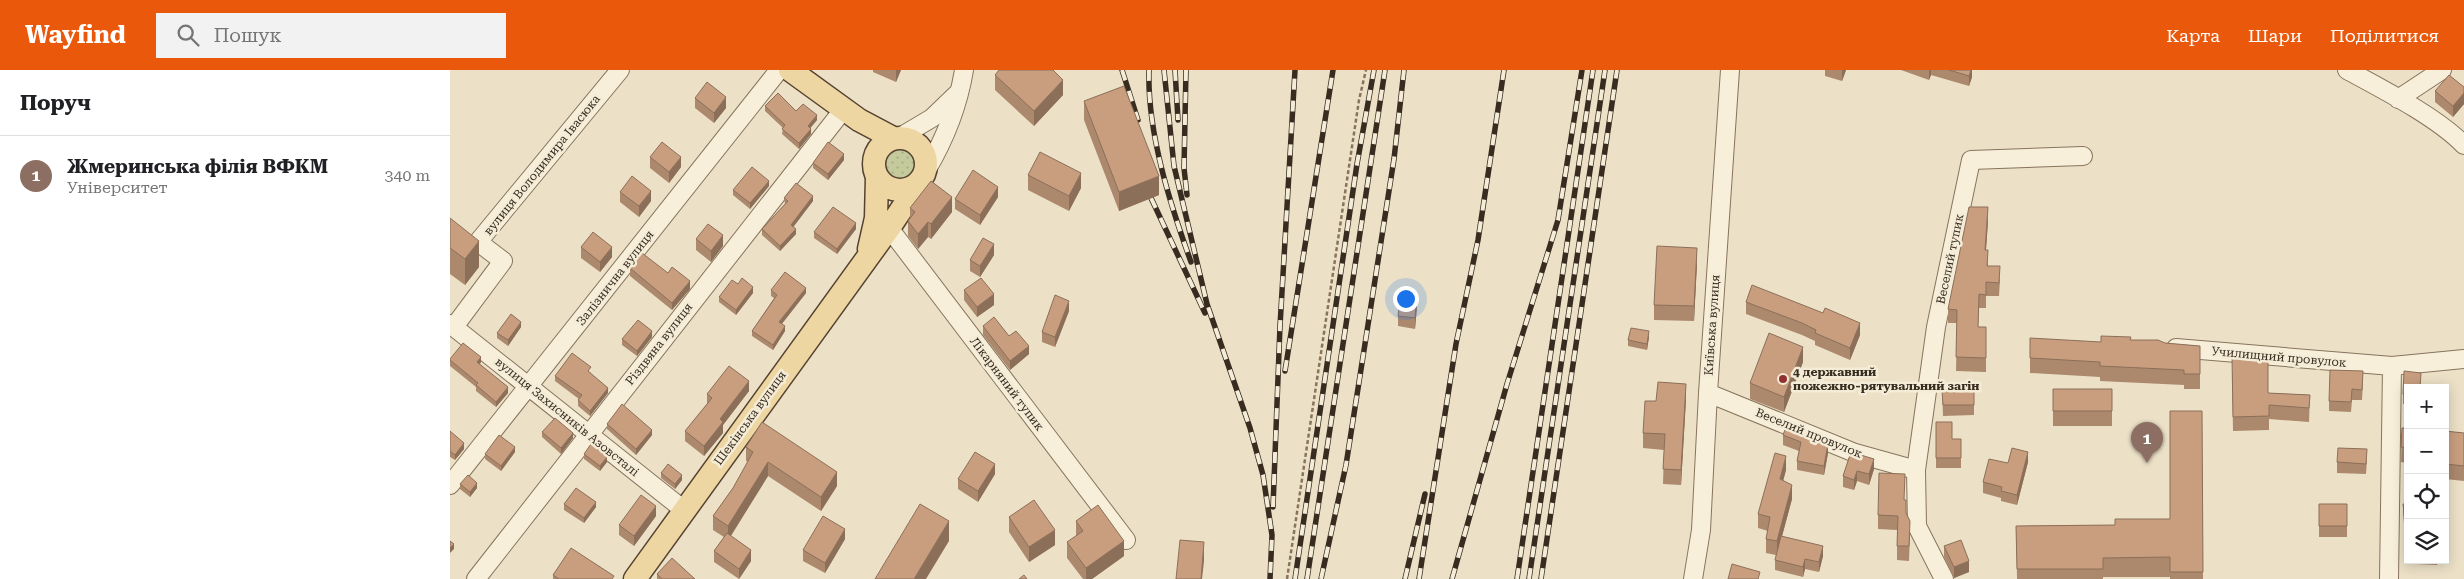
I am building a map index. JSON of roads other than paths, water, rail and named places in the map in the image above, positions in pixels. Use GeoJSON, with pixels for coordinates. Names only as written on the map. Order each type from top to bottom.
{"type":"FeatureCollection","features":[{"type":"Feature","properties":{"kind":"main road"},"geometry":{"type":"LineString","coordinates":[[790,70],[843,110],[896,138],[913,141],[919,145],[926,157],[922,177],[907,190],[900,191],[887,187],[875,171],[865,145],[843,110]]}},
{"type":"Feature","properties":{"kind":"main road"},"geometry":{"type":"LineString","coordinates":[[875,171],[877,151],[881,145],[896,138]]}},
{"type":"Feature","properties":{"kind":"main road","name":"Шекінська вулиця"},"geometry":{"type":"LineString","coordinates":[[866,257],[876,218],[875,171]]}},
{"type":"Feature","properties":{"kind":"main road","name":"Шекінська вулиця"},"geometry":{"type":"LineString","coordinates":[[634,579],[866,257],[889,228],[922,177]]}},
{"type":"Feature","properties":{"kind":"street","name":"вулиця Володимира Івасюка"},"geometry":{"type":"LineString","coordinates":[[452,326],[503,261],[478,242],[620,70]]}},
{"type":"Feature","properties":{"kind":"street","name":"Залізнична вулиця"},"geometry":{"type":"LineString","coordinates":[[450,485],[779,70]]}},
{"type":"Feature","properties":{"kind":"street","name":"Шекінська вулиця"},"geometry":{"type":"LineString","coordinates":[[922,177],[946,132],[960,90],[964,70]]}},
{"type":"Feature","properties":{"kind":"street","name":"Київська вулиця"},"geometry":{"type":"LineString","coordinates":[[1693,579],[1701,530],[1708,392],[1730,70]]}},
{"type":"Feature","properties":{"kind":"street"},"geometry":{"type":"LineString","coordinates":[[2347,70],[2398,99],[2455,136],[2464,145]]}},
{"type":"Feature","properties":{"kind":"street"},"geometry":{"type":"LineString","coordinates":[[2398,99],[2442,70]]}},
{"type":"Feature","properties":{"kind":"street"},"geometry":{"type":"LineString","coordinates":[[896,138],[932,118],[960,90]]}},
{"type":"Feature","properties":{"kind":"street","name":"Різдвяна вулиця"},"geometry":{"type":"LineString","coordinates":[[476,579],[843,110]]}},
{"type":"Feature","properties":{"kind":"street","name":"Веселий тупик"},"geometry":{"type":"LineString","coordinates":[[1916,470],[1936,327],[1971,160],[2084,156]]}},
{"type":"Feature","properties":{"kind":"street","name":"Лікарняний тупик"},"geometry":{"type":"LineString","coordinates":[[889,228],[1126,540]]}},
{"type":"Feature","properties":{"kind":"street","name":"вулиця Захисників Азовсталі"},"geometry":{"type":"LineString","coordinates":[[452,326],[684,510]]}},
{"type":"Feature","properties":{"kind":"street","name":"Училищний провулок"},"geometry":{"type":"LineString","coordinates":[[2166,348],[2392,366],[2464,359]]}},
{"type":"Feature","properties":{"kind":"street"},"geometry":{"type":"LineString","coordinates":[[2389,579],[2392,366]]}},
{"type":"Feature","properties":{"kind":"street","name":"Веселий провулок"},"geometry":{"type":"LineString","coordinates":[[1708,392],[1855,453],[1916,470]]}},
{"type":"Feature","properties":{"kind":"street"},"geometry":{"type":"LineString","coordinates":[[1916,470],[1917,526],[1944,579]]}},
{"type":"Feature","properties":{"kind":"railway"},"geometry":{"type":"LineString","coordinates":[[1122,70],[1138,120]]}},
{"type":"Feature","properties":{"kind":"railway"},"geometry":{"type":"LineString","coordinates":[[1149,70],[1149,94],[1161,168],[1191,262]]}},
{"type":"Feature","properties":{"kind":"railway"},"geometry":{"type":"LineString","coordinates":[[1164,70],[1174,166],[1207,304],[1250,428],[1263,475],[1272,535],[1270,579]]}},
{"type":"Feature","properties":{"kind":"railway"},"geometry":{"type":"LineString","coordinates":[[1175,70],[1178,120]]}},
{"type":"Feature","properties":{"kind":"railway"},"geometry":{"type":"LineString","coordinates":[[1186,70],[1184,168],[1187,195]]}},
{"type":"Feature","properties":{"kind":"railway"},"geometry":{"type":"LineString","coordinates":[[1273,507],[1280,326],[1295,70]]}},
{"type":"Feature","properties":{"kind":"railway"},"geometry":{"type":"LineString","coordinates":[[1285,371],[1333,70]]}},
{"type":"Feature","properties":{"kind":"railway"},"geometry":{"type":"LineString","coordinates":[[1295,579],[1357,164],[1374,70]]}},
{"type":"Feature","properties":{"kind":"railway"},"geometry":{"type":"LineString","coordinates":[[1307,579],[1385,70]]}},
{"type":"Feature","properties":{"kind":"railway"},"geometry":{"type":"LineString","coordinates":[[1321,579],[1346,465],[1394,159],[1404,70]]}},
{"type":"Feature","properties":{"kind":"railway"},"geometry":{"type":"LineString","coordinates":[[1419,579],[1456,344],[1478,240],[1504,70]]}},
{"type":"Feature","properties":{"kind":"railway"},"geometry":{"type":"LineString","coordinates":[[1452,579],[1507,384],[1558,220],[1582,70]]}},
{"type":"Feature","properties":{"kind":"railway"},"geometry":{"type":"LineString","coordinates":[[1517,579],[1593,70]]}},
{"type":"Feature","properties":{"kind":"railway"},"geometry":{"type":"LineString","coordinates":[[1529,579],[1605,70]]}},
{"type":"Feature","properties":{"kind":"railway"},"geometry":{"type":"LineString","coordinates":[[1541,579],[1617,70]]}},
{"type":"Feature","properties":{"kind":"railway"},"geometry":{"type":"LineString","coordinates":[[1151,198],[1205,313]]}},
{"type":"Feature","properties":{"kind":"railway"},"geometry":{"type":"LineString","coordinates":[[1405,579],[1425,494]]}},
{"type":"Feature","properties":{"kind":"place","name":"4 державний пожежно-рятувальний загін"},"geometry":{"type":"Point","coordinates":[1783,379]}},
{"type":"Feature","properties":{"kind":"place","name":"Жмеринська філія ВФКМ"},"geometry":{"type":"Point","coordinates":[2147,463]}}]}
